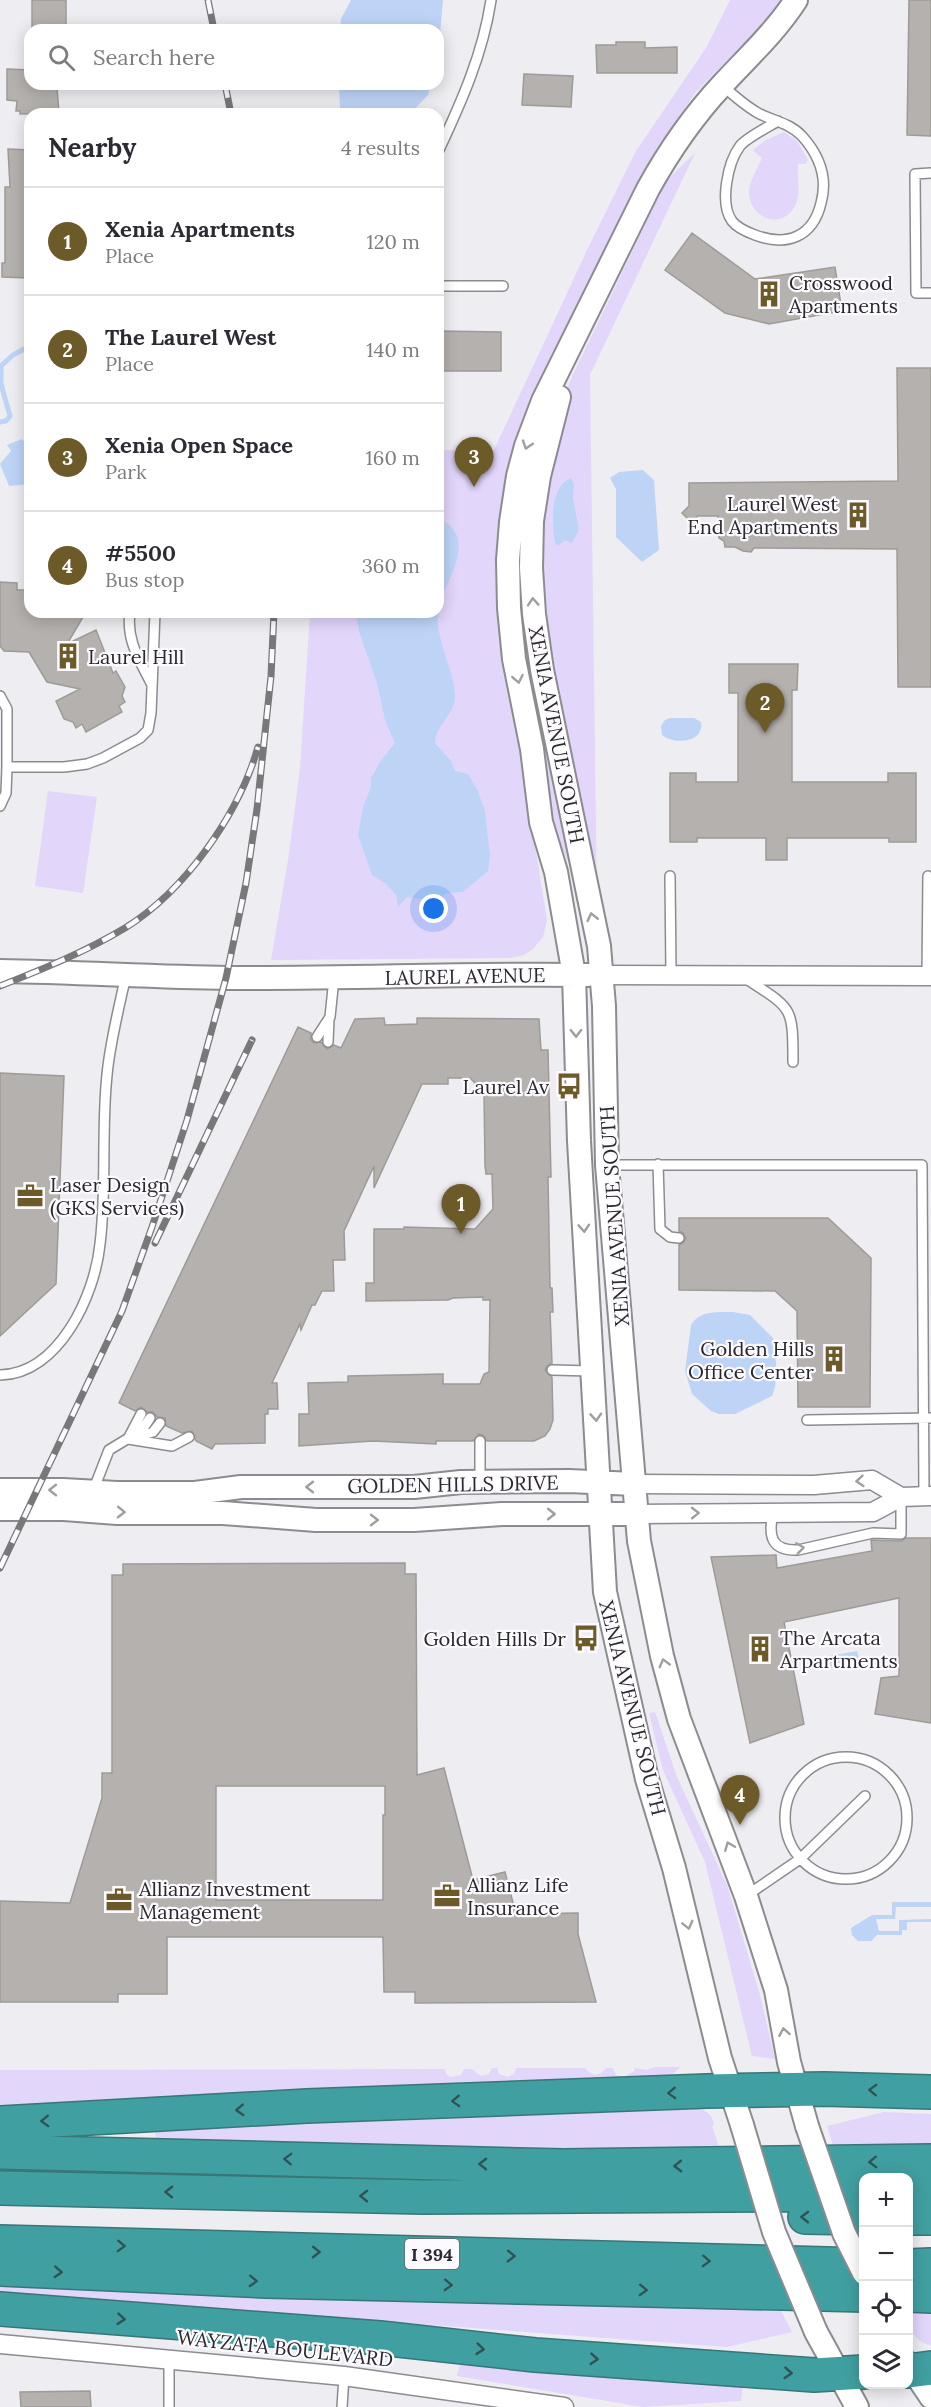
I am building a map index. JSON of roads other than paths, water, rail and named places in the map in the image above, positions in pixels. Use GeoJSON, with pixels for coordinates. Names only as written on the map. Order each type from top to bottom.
{"type":"FeatureCollection","features":[{"type":"Feature","properties":{"kind":"highway"},"geometry":{"type":"LineString","coordinates":[[0,2122],[307,2106],[730,2091],[796,2089],[931,2092]]}},
{"type":"Feature","properties":{"kind":"highway"},"geometry":{"type":"LineString","coordinates":[[0,2152],[562,2166],[931,2161]]}},
{"type":"Feature","properties":{"kind":"highway"},"geometry":{"type":"LineString","coordinates":[[0,2188],[423,2198],[859,2194]]}},
{"type":"Feature","properties":{"kind":"highway"},"geometry":{"type":"LineString","coordinates":[[913,2193],[931,2192]]}},
{"type":"Feature","properties":{"kind":"highway"},"geometry":{"type":"LineString","coordinates":[[423,2198],[712,2215],[859,2218]]}},
{"type":"Feature","properties":{"kind":"highway"},"geometry":{"type":"LineString","coordinates":[[913,2218],[931,2218]]}},
{"type":"Feature","properties":{"kind":"highway","name":"I 394"},"geometry":{"type":"LineString","coordinates":[[0,2242],[859,2265]]}},
{"type":"Feature","properties":{"kind":"highway"},"geometry":{"type":"LineString","coordinates":[[913,2266],[931,2265]]}},
{"type":"Feature","properties":{"kind":"highway"},"geometry":{"type":"LineString","coordinates":[[0,2269],[266,2281],[859,2295]]}},
{"type":"Feature","properties":{"kind":"highway"},"geometry":{"type":"LineString","coordinates":[[913,2295],[931,2296]]}},
{"type":"Feature","properties":{"kind":"highway"},"geometry":{"type":"LineString","coordinates":[[0,2309],[380,2338],[536,2355],[814,2375],[850,2373]]}},
{"type":"Feature","properties":{"kind":"street","name":"XENIA AVENUE SOUTH"},"geometry":{"type":"LineString","coordinates":[[796,0],[774,29],[697,114],[660,166],[543,401],[526,446],[518,476],[508,560],[509,608],[514,659],[532,748],[542,822],[556,872],[574,975],[579,1141],[605,1593],[647,1779],[674,1868],[730,2091],[774,2232],[816,2332],[850,2373],[857,2407]]}},
{"type":"Feature","properties":{"kind":"street","name":"XENIA AVENUE SOUTH"},"geometry":{"type":"LineString","coordinates":[[595,297],[554,409],[539,476],[532,521],[531,568],[534,614],[543,670],[599,946],[602,975],[608,1165],[634,1484],[647,1589],[679,1719],[746,1896],[776,1990],[796,2089],[807,2126],[844,2233],[859,2263]]}},
{"type":"Feature","properties":{"kind":"street","name":"LAUREL AVENUE"},"geometry":{"type":"LineString","coordinates":[[0,971],[334,978],[384,978],[436,974],[929,976]]}},
{"type":"Feature","properties":{"kind":"street","name":"GOLDEN HILLS DRIVE"},"geometry":{"type":"LineString","coordinates":[[0,1490],[195,1493],[241,1487],[414,1487],[480,1482],[814,1485],[872,1480],[901,1497]]}},
{"type":"Feature","properties":{"kind":"street","name":"GOLDEN HILLS DRIVE"},"geometry":{"type":"LineString","coordinates":[[0,1509],[64,1509],[117,1513],[223,1513],[316,1520],[414,1520],[460,1516],[873,1512],[901,1497],[928,1496]]}},
{"type":"Feature","properties":{"kind":"street","name":"WAYZATA BOULEVARD"},"geometry":{"type":"LineString","coordinates":[[0,2344],[344,2376],[525,2404],[564,2407]]}},
{"type":"Feature","properties":{"kind":"street"},"geometry":{"type":"LineString","coordinates":[[915,2368],[931,2397]]}},
{"type":"Feature","properties":{"kind":"lane"},"geometry":{"type":"LineString","coordinates":[[444,139],[481,50],[491,0]]}},
{"type":"Feature","properties":{"kind":"lane"},"geometry":{"type":"LineString","coordinates":[[722,85],[744,104],[789,125],[801,135],[818,158],[823,176],[820,211],[812,227],[800,236],[782,240],[764,239],[746,232],[732,221],[727,209],[725,190],[728,174],[740,146],[778,121]]}},
{"type":"Feature","properties":{"kind":"lane"},"geometry":{"type":"LineString","coordinates":[[931,173],[915,174],[916,293],[931,293]]}},
{"type":"Feature","properties":{"kind":"lane"},"geometry":{"type":"LineString","coordinates":[[444,286],[504,286]]}},
{"type":"Feature","properties":{"kind":"lane"},"geometry":{"type":"LineString","coordinates":[[129,618],[130,641],[152,686]]}},
{"type":"Feature","properties":{"kind":"lane"},"geometry":{"type":"LineString","coordinates":[[7,767],[64,767],[87,764],[104,758],[140,738],[148,730],[151,713],[155,618]]}},
{"type":"Feature","properties":{"kind":"lane"},"geometry":{"type":"LineString","coordinates":[[0,696],[7,709],[6,793],[0,806]]}},
{"type":"Feature","properties":{"kind":"lane"},"geometry":{"type":"LineString","coordinates":[[670,876],[671,975]]}},
{"type":"Feature","properties":{"kind":"lane"},"geometry":{"type":"LineString","coordinates":[[928,876],[929,976]]}},
{"type":"Feature","properties":{"kind":"lane"},"geometry":{"type":"LineString","coordinates":[[0,1375],[26,1371],[54,1350],[77,1314],[92,1277],[100,1245],[107,1073],[126,975]]}},
{"type":"Feature","properties":{"kind":"lane"},"geometry":{"type":"LineString","coordinates":[[741,975],[784,1003],[793,1022],[793,1062]]}},
{"type":"Feature","properties":{"kind":"lane"},"geometry":{"type":"LineString","coordinates":[[328,1042],[334,978]]}},
{"type":"Feature","properties":{"kind":"lane"},"geometry":{"type":"LineString","coordinates":[[317,1037],[330,1017]]}},
{"type":"Feature","properties":{"kind":"lane"},"geometry":{"type":"LineString","coordinates":[[658,1164],[660,1229],[670,1237],[679,1238]]}},
{"type":"Feature","properties":{"kind":"lane"},"geometry":{"type":"LineString","coordinates":[[608,1165],[922,1165],[928,1496]]}},
{"type":"Feature","properties":{"kind":"lane"},"geometry":{"type":"LineString","coordinates":[[552,1370],[593,1371]]}},
{"type":"Feature","properties":{"kind":"lane"},"geometry":{"type":"LineString","coordinates":[[93,1491],[109,1450],[142,1430],[146,1416]]}},
{"type":"Feature","properties":{"kind":"lane"},"geometry":{"type":"LineString","coordinates":[[807,1420],[928,1418]]}},
{"type":"Feature","properties":{"kind":"lane"},"geometry":{"type":"LineString","coordinates":[[128,1439],[153,1432],[160,1423]]}},
{"type":"Feature","properties":{"kind":"lane"},"geometry":{"type":"LineString","coordinates":[[128,1439],[172,1446],[189,1437]]}},
{"type":"Feature","properties":{"kind":"lane"},"geometry":{"type":"LineString","coordinates":[[480,1441],[480,1482]]}},
{"type":"Feature","properties":{"kind":"lane"},"geometry":{"type":"LineString","coordinates":[[773,1513],[771,1522],[773,1540],[786,1550],[798,1550],[873,1533],[901,1534],[901,1497]]}},
{"type":"Feature","properties":{"kind":"lane"},"geometry":{"type":"LineString","coordinates":[[844,1756],[860,1758],[878,1765],[891,1776],[900,1788],[906,1803],[908,1818],[904,1838],[895,1855],[884,1866],[866,1876],[848,1879],[830,1877],[814,1870],[800,1859],[789,1842],[784,1825],[784,1810],[789,1794],[805,1771],[830,1758],[844,1756]]}},
{"type":"Feature","properties":{"kind":"lane"},"geometry":{"type":"LineString","coordinates":[[746,1896],[800,1859],[865,1796]]}},
{"type":"Feature","properties":{"kind":"lane"},"geometry":{"type":"LineString","coordinates":[[169,2359],[170,2407]]}},
{"type":"Feature","properties":{"kind":"lane"},"geometry":{"type":"LineString","coordinates":[[342,2407],[344,2376]]}},
{"type":"Feature","properties":{"kind":"water"},"geometry":{"type":"Polygon","coordinates":[[[351,0],[443,0],[441,24],[341,24],[351,0]]]}},
{"type":"Feature","properties":{"kind":"water"},"geometry":{"type":"Polygon","coordinates":[[[339,90],[429,90],[428,95],[416,108],[340,107],[339,90]]]}},
{"type":"Feature","properties":{"kind":"water"},"geometry":{"type":"Polygon","coordinates":[[[22,439],[24,442],[24,485],[9,486],[0,464],[11,451],[7,445],[22,439]]]}},
{"type":"Feature","properties":{"kind":"water"},"geometry":{"type":"Polygon","coordinates":[[[643,470],[654,480],[659,550],[642,562],[616,537],[616,489],[610,478],[619,472],[643,470]]]}},
{"type":"Feature","properties":{"kind":"water"},"geometry":{"type":"Polygon","coordinates":[[[571,478],[574,484],[573,498],[579,530],[572,543],[565,540],[558,546],[554,535],[555,498],[559,489],[571,478]]]}},
{"type":"Feature","properties":{"kind":"water"},"geometry":{"type":"Polygon","coordinates":[[[444,522],[455,532],[458,541],[453,571],[444,593],[444,522]]]}},
{"type":"Feature","properties":{"kind":"water"},"geometry":{"type":"Polygon","coordinates":[[[356,618],[438,618],[439,631],[455,689],[455,698],[451,710],[438,731],[435,743],[451,761],[455,771],[468,774],[477,789],[485,811],[490,856],[488,871],[463,892],[447,893],[436,901],[407,897],[398,907],[396,895],[385,883],[372,875],[358,835],[363,807],[371,787],[371,778],[395,743],[385,720],[377,683],[356,618]]]}},
{"type":"Feature","properties":{"kind":"water"},"geometry":{"type":"Polygon","coordinates":[[[694,718],[701,722],[701,729],[694,738],[688,740],[667,738],[662,735],[661,726],[665,720],[694,718]]]}},
{"type":"Feature","properties":{"kind":"water"},"geometry":{"type":"Polygon","coordinates":[[[733,1312],[750,1315],[773,1338],[777,1371],[775,1387],[772,1396],[735,1414],[719,1414],[711,1411],[692,1394],[685,1371],[691,1325],[704,1314],[733,1312]]]}},
{"type":"Feature","properties":{"kind":"water"},"geometry":{"type":"Polygon","coordinates":[[[857,1651],[860,1662],[831,1668],[829,1656],[857,1651]]]}},
{"type":"Feature","properties":{"kind":"water"},"geometry":{"type":"Polygon","coordinates":[[[892,1902],[931,1902],[931,1907],[896,1907],[895,1919],[876,1919],[879,1931],[899,1931],[899,1920],[931,1919],[931,1922],[907,1922],[907,1930],[902,1930],[902,1935],[877,1935],[871,1941],[858,1941],[852,1935],[851,1928],[872,1915],[892,1915],[892,1902]]]}},
{"type":"Feature","properties":{"kind":"waterway"},"geometry":{"type":"LineString","coordinates":[[0,422],[6,421],[10,416],[1,384],[1,366],[24,349]]}},
{"type":"Feature","properties":{"kind":"railway"},"geometry":{"type":"LineString","coordinates":[[208,0],[213,24]]}},
{"type":"Feature","properties":{"kind":"railway"},"geometry":{"type":"LineString","coordinates":[[226,90],[230,108]]}},
{"type":"Feature","properties":{"kind":"railway"},"geometry":{"type":"LineString","coordinates":[[0,1568],[122,1311],[187,1120],[226,978],[246,883],[257,809],[271,676],[274,618]]}},
{"type":"Feature","properties":{"kind":"railway"},"geometry":{"type":"LineString","coordinates":[[0,986],[64,960],[110,937],[147,912],[168,894],[207,849],[223,824],[238,798],[258,747]]}},
{"type":"Feature","properties":{"kind":"railway"},"geometry":{"type":"LineString","coordinates":[[155,1243],[252,1040]]}},
{"type":"Feature","properties":{"kind":"place","name":"Crosswood Apartments"},"geometry":{"type":"Point","coordinates":[769,294]}},
{"type":"Feature","properties":{"kind":"place","name":"Xenia Open Space"},"geometry":{"type":"Point","coordinates":[474,487]}},
{"type":"Feature","properties":{"kind":"place","name":"Laurel West End Apartments"},"geometry":{"type":"Point","coordinates":[858,515]}},
{"type":"Feature","properties":{"kind":"place","name":"Laurel Hill"},"geometry":{"type":"Point","coordinates":[68,656]}},
{"type":"Feature","properties":{"kind":"place","name":"The Laurel West"},"geometry":{"type":"Point","coordinates":[765,733]}},
{"type":"Feature","properties":{"kind":"place","name":"Laurel Av"},"geometry":{"type":"Point","coordinates":[569,1086]}},
{"type":"Feature","properties":{"kind":"place","name":"Laser Design (GKS Services)"},"geometry":{"type":"Point","coordinates":[30,1196]}},
{"type":"Feature","properties":{"kind":"place","name":"Xenia Apartments"},"geometry":{"type":"Point","coordinates":[461,1234]}},
{"type":"Feature","properties":{"kind":"place","name":"Golden Hills Office Center"},"geometry":{"type":"Point","coordinates":[834,1359]}},
{"type":"Feature","properties":{"kind":"place","name":"Golden Hills Dr"},"geometry":{"type":"Point","coordinates":[586,1638]}},
{"type":"Feature","properties":{"kind":"place","name":"The Arcata Arpartments"},"geometry":{"type":"Point","coordinates":[760,1649]}},
{"type":"Feature","properties":{"kind":"place","name":"#5500"},"geometry":{"type":"Point","coordinates":[740,1825]}},
{"type":"Feature","properties":{"kind":"place","name":"Allianz Life Insurance"},"geometry":{"type":"Point","coordinates":[447,1896]}},
{"type":"Feature","properties":{"kind":"place","name":"Allianz Investment Management"},"geometry":{"type":"Point","coordinates":[119,1900]}}]}
